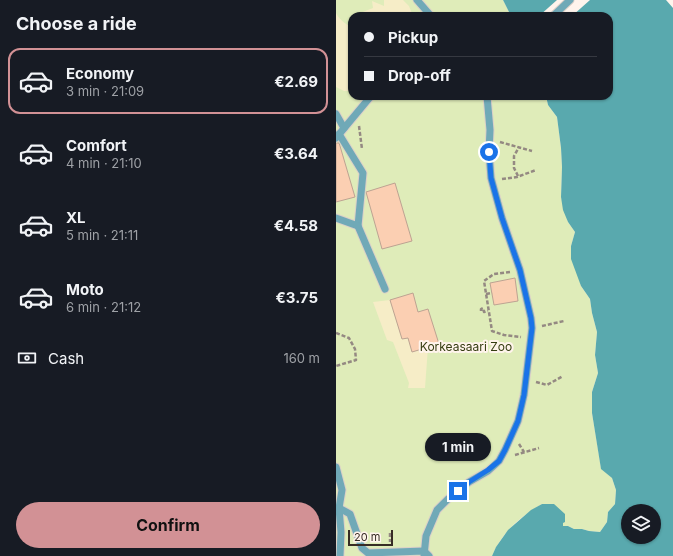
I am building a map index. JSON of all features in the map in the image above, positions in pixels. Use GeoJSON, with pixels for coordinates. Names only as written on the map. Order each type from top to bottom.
{"type":"FeatureCollection","features":[{"type":"Feature","properties":{"kind":"lane"},"geometry":{"type":"LineString","coordinates":[[417,0],[428,12]]}},
{"type":"Feature","properties":{"kind":"lane"},"geometry":{"type":"LineString","coordinates":[[557,12],[570,0]]}},
{"type":"Feature","properties":{"kind":"lane"},"geometry":{"type":"LineString","coordinates":[[340,133],[367,100]]}},
{"type":"Feature","properties":{"kind":"lane"},"geometry":{"type":"LineString","coordinates":[[339,508],[350,514],[362,548],[368,553],[426,554],[426,536],[437,510],[469,482],[499,461],[518,421],[524,395],[532,328],[520,270],[502,218],[492,180],[487,100]]}},
{"type":"Feature","properties":{"kind":"lane"},"geometry":{"type":"LineString","coordinates":[[336,114],[340,133],[363,173],[358,226],[386,289]]}},
{"type":"Feature","properties":{"kind":"lane"},"geometry":{"type":"LineString","coordinates":[[336,218],[358,226]]}},
{"type":"Feature","properties":{"kind":"lane"},"geometry":{"type":"LineString","coordinates":[[336,467],[342,490],[339,508],[341,532],[340,556]]}},
{"type":"Feature","properties":{"kind":"path"},"geometry":{"type":"LineString","coordinates":[[489,143],[499,142],[532,151]]}},
{"type":"Feature","properties":{"kind":"path"},"geometry":{"type":"LineString","coordinates":[[518,176],[514,168],[514,156],[519,147]]}},
{"type":"Feature","properties":{"kind":"path"},"geometry":{"type":"LineString","coordinates":[[492,180],[518,176],[536,170]]}},
{"type":"Feature","properties":{"kind":"path"},"geometry":{"type":"LineString","coordinates":[[520,270],[494,274],[484,282],[488,311],[492,331],[504,335],[531,338]]}},
{"type":"Feature","properties":{"kind":"path"},"geometry":{"type":"LineString","coordinates":[[486,294],[492,293]]}},
{"type":"Feature","properties":{"kind":"path"},"geometry":{"type":"LineString","coordinates":[[481,311],[483,308],[484,312],[488,311]]}},
{"type":"Feature","properties":{"kind":"path"},"geometry":{"type":"LineString","coordinates":[[532,328],[564,321]]}},
{"type":"Feature","properties":{"kind":"path"},"geometry":{"type":"LineString","coordinates":[[336,333],[348,338],[355,349],[356,360],[336,366]]}},
{"type":"Feature","properties":{"kind":"path"},"geometry":{"type":"LineString","coordinates":[[526,379],[547,385],[563,376]]}},
{"type":"Feature","properties":{"kind":"path"},"geometry":{"type":"LineString","coordinates":[[501,458],[539,448]]}},
{"type":"Feature","properties":{"kind":"green space","name":"Korkeasaari Zoo"},"geometry":{"type":"Polygon","coordinates":[[[336,0],[503,0],[509,12],[348,12],[348,100],[547,100],[548,105],[557,117],[562,167],[561,197],[568,222],[575,232],[571,246],[581,286],[590,299],[597,332],[595,355],[598,373],[592,392],[592,413],[601,468],[612,478],[616,490],[615,504],[608,512],[607,522],[600,532],[562,526],[563,523],[542,504],[526,514],[506,532],[492,556],[336,556],[336,0]]]}},
{"type":"Feature","properties":{"kind":"sand"},"geometry":{"type":"Polygon","coordinates":[[[384,0],[403,0],[409,6],[411,12],[363,12],[373,8],[372,1],[384,6],[384,0]]]}},
{"type":"Feature","properties":{"kind":"sand"},"geometry":{"type":"Polygon","coordinates":[[[336,13],[343,22],[348,25],[348,91],[344,91],[336,87],[336,13]]]}},
{"type":"Feature","properties":{"kind":"sand"},"geometry":{"type":"Polygon","coordinates":[[[390,300],[402,339],[408,338],[412,352],[428,347],[425,388],[408,388],[409,383],[393,342],[387,340],[373,302],[390,300]]]}},
{"type":"Feature","properties":{"kind":"water"},"geometry":{"type":"Polygon","coordinates":[[[503,0],[557,0],[544,12],[509,12],[503,0]]]}},
{"type":"Feature","properties":{"kind":"water"},"geometry":{"type":"Polygon","coordinates":[[[590,0],[666,0],[673,8],[673,556],[492,556],[496,547],[508,530],[531,510],[542,504],[554,504],[565,514],[565,522],[563,523],[563,526],[568,526],[574,529],[600,532],[607,522],[608,512],[615,504],[616,490],[612,478],[601,469],[592,413],[592,392],[598,373],[595,355],[597,332],[590,299],[581,286],[571,259],[571,246],[575,232],[568,222],[563,210],[561,197],[561,148],[557,117],[548,105],[547,100],[613,100],[613,12],[576,12],[590,0]]]}},
{"type":"Feature","properties":{"kind":"building"},"geometry":{"type":"Polygon","coordinates":[[[336,143],[339,143],[355,197],[336,202],[336,143]]]}},
{"type":"Feature","properties":{"kind":"building"},"geometry":{"type":"Polygon","coordinates":[[[395,183],[412,241],[382,249],[366,192],[395,183]]]}},
{"type":"Feature","properties":{"kind":"building"},"geometry":{"type":"Polygon","coordinates":[[[515,278],[518,301],[494,305],[490,283],[515,278]]]}},
{"type":"Feature","properties":{"kind":"building"},"geometry":{"type":"Polygon","coordinates":[[[413,293],[418,312],[428,309],[439,344],[412,352],[408,338],[402,339],[390,300],[413,293]]]}},
{"type":"Feature","properties":{"kind":"route"},"geometry":{"type":"LineString","coordinates":[[458,491],[499,461],[505,450],[518,421],[524,395],[532,328],[520,270],[502,218],[491,178],[489,152]]}}]}
